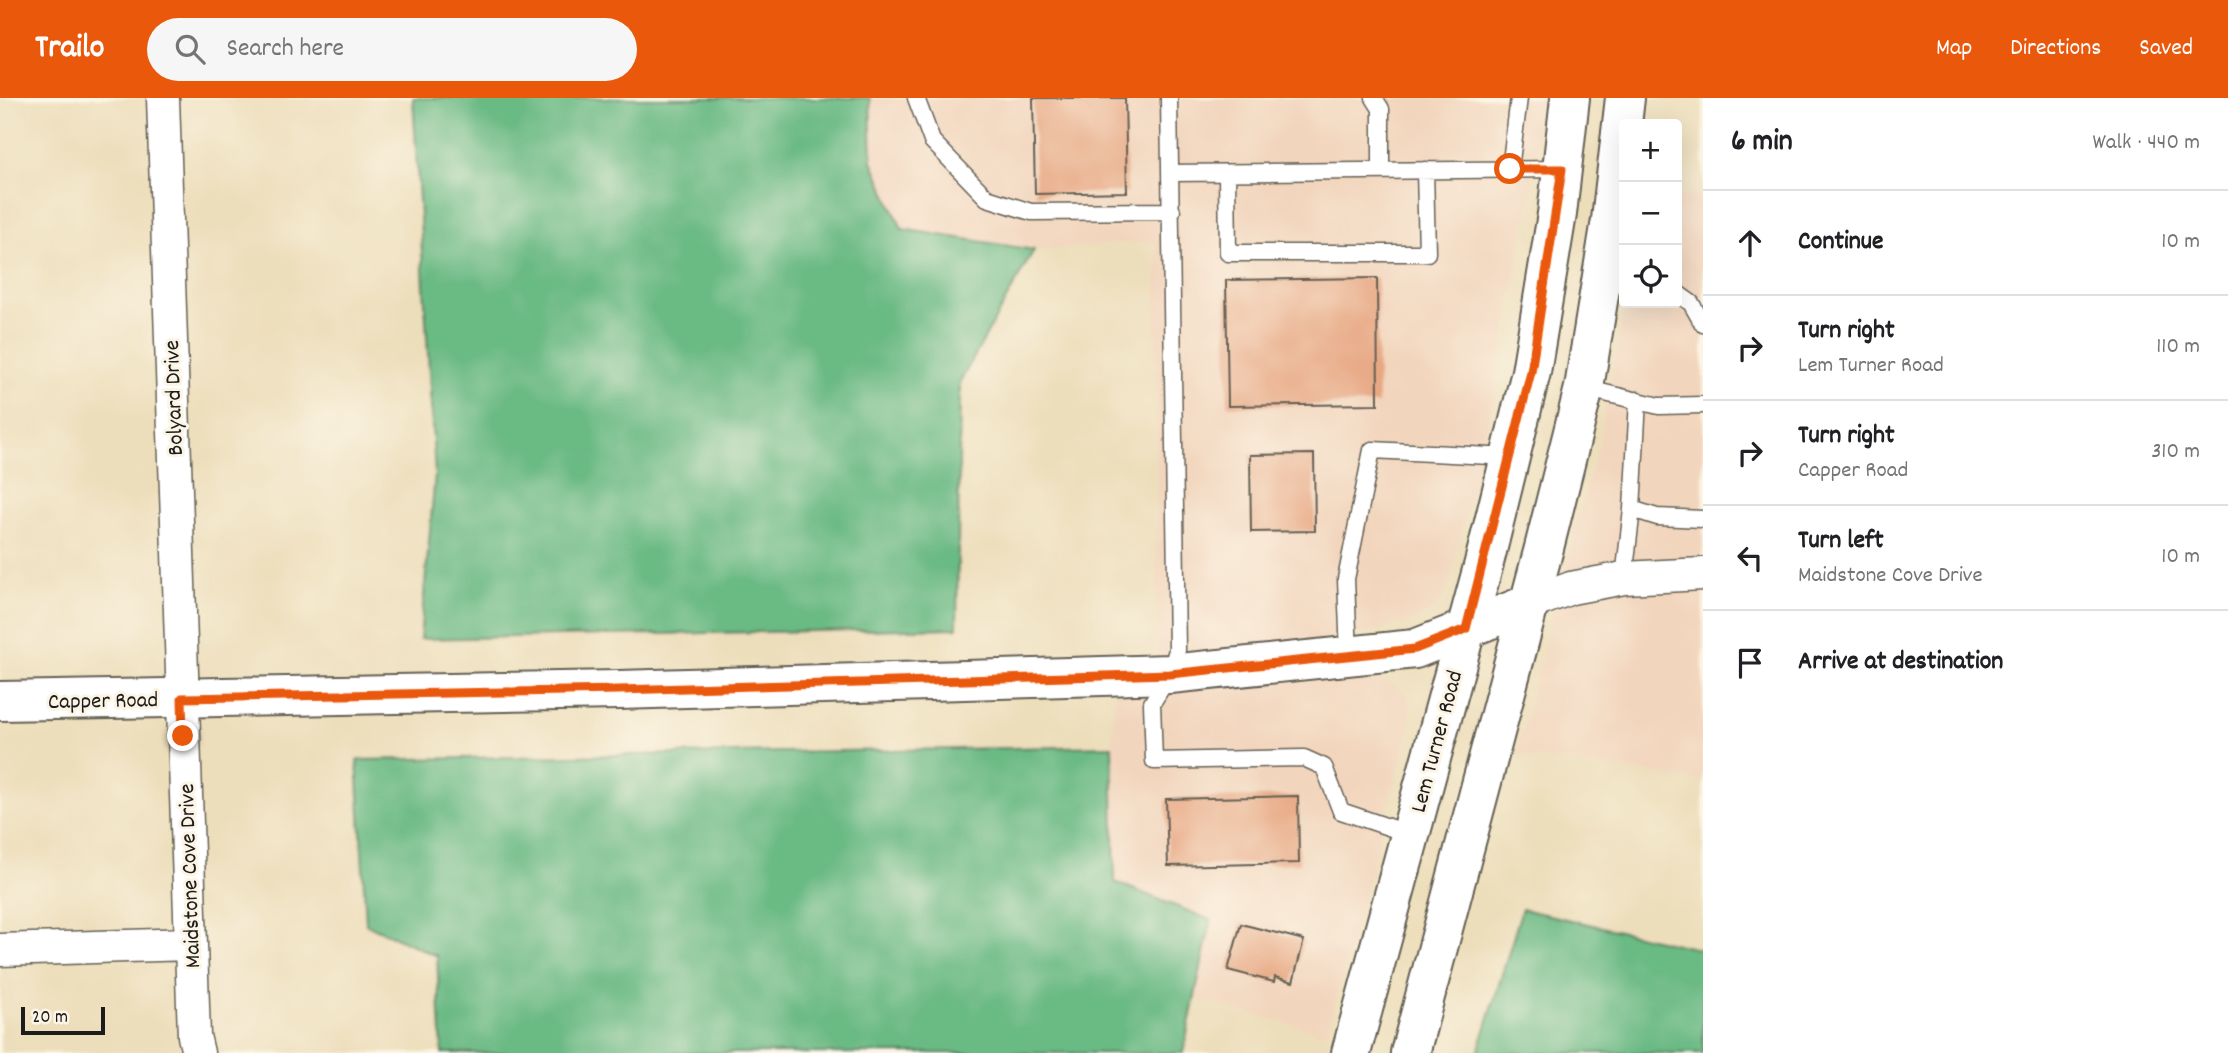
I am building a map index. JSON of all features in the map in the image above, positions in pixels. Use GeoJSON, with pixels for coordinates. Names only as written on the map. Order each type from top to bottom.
{"type":"FeatureCollection","features":[{"type":"Feature","properties":{"kind":"main road","name":"Lem Turner Road"},"geometry":{"type":"LineString","coordinates":[[1351,1053],[1466,629],[1531,372],[1570,98]]}},
{"type":"Feature","properties":{"kind":"main road"},"geometry":{"type":"LineString","coordinates":[[1409,1053],[1529,604],[1615,259],[1625,98]]}},
{"type":"Feature","properties":{"kind":"main road","name":"Capper Road"},"geometry":{"type":"LineString","coordinates":[[0,701],[619,690],[1170,674],[1415,649],[1529,604]]}},
{"type":"Feature","properties":{"kind":"street","name":"Bolyard Drive"},"geometry":{"type":"LineString","coordinates":[[163,98],[182,698]]}},
{"type":"Feature","properties":{"kind":"street","name":"Capper Road"},"geometry":{"type":"LineString","coordinates":[[1529,604],[1571,588],[1624,578],[1703,574]]}},
{"type":"Feature","properties":{"kind":"street","name":"Maidstone Cove Drive"},"geometry":{"type":"LineString","coordinates":[[182,698],[194,1036],[198,1053]]}},
{"type":"Feature","properties":{"kind":"street"},"geometry":{"type":"LineString","coordinates":[[0,950],[190,944]]}},
{"type":"Feature","properties":{"kind":"lane"},"geometry":{"type":"LineString","coordinates":[[916,98],[932,141],[987,198],[1031,212],[1172,211]]}},
{"type":"Feature","properties":{"kind":"lane"},"geometry":{"type":"LineString","coordinates":[[1169,98],[1177,649],[1170,674],[1152,703],[1154,761],[1304,758],[1324,767],[1341,811],[1409,834]]}},
{"type":"Feature","properties":{"kind":"lane"},"geometry":{"type":"LineString","coordinates":[[1374,98],[1381,109],[1381,170]]}},
{"type":"Feature","properties":{"kind":"lane"},"geometry":{"type":"LineString","coordinates":[[1510,169],[1519,98]]}},
{"type":"Feature","properties":{"kind":"lane"},"geometry":{"type":"LineString","coordinates":[[1170,173],[1562,169]]}},
{"type":"Feature","properties":{"kind":"lane"},"geometry":{"type":"LineString","coordinates":[[1227,173],[1228,253],[1427,253],[1425,170]]}},
{"type":"Feature","properties":{"kind":"lane"},"geometry":{"type":"LineString","coordinates":[[1682,297],[1691,303],[1703,324]]}},
{"type":"Feature","properties":{"kind":"lane"},"geometry":{"type":"LineString","coordinates":[[1584,388],[1660,406],[1703,405]]}},
{"type":"Feature","properties":{"kind":"lane"},"geometry":{"type":"LineString","coordinates":[[1624,578],[1632,509],[1638,400]]}},
{"type":"Feature","properties":{"kind":"lane"},"geometry":{"type":"LineString","coordinates":[[1349,656],[1346,579],[1372,450],[1510,457]]}},
{"type":"Feature","properties":{"kind":"lane"},"geometry":{"type":"LineString","coordinates":[[1632,509],[1657,517],[1703,519]]}},
{"type":"Feature","properties":{"kind":"shaded area"},"geometry":{"type":"Polygon","coordinates":[[[870,98],[1541,98],[1532,188],[1490,417],[1447,590],[1439,606],[1420,618],[1363,633],[1244,651],[1157,658],[1156,241],[1034,250],[902,229],[872,161],[870,98]]]}},
{"type":"Feature","properties":{"kind":"shaded area"},"geometry":{"type":"Polygon","coordinates":[[[1682,197],[1703,197],[1703,781],[1517,754],[1599,442],[1624,308],[1682,308],[1682,197]]]}},
{"type":"Feature","properties":{"kind":"shaded area"},"geometry":{"type":"Polygon","coordinates":[[[1357,677],[1393,684],[1405,693],[1410,703],[1411,721],[1327,1034],[1195,998],[1211,920],[1115,882],[1112,746],[1115,693],[1357,677]]]}},
{"type":"Feature","properties":{"kind":"green space"},"geometry":{"type":"Polygon","coordinates":[[[413,98],[870,98],[872,161],[902,229],[1034,250],[960,382],[957,628],[420,639],[435,475],[413,98]]]}},
{"type":"Feature","properties":{"kind":"green space"},"geometry":{"type":"Polygon","coordinates":[[[1112,746],[1115,882],[1211,920],[1183,1053],[442,1053],[437,956],[366,924],[357,760],[1112,746]]]}},
{"type":"Feature","properties":{"kind":"green space"},"geometry":{"type":"Polygon","coordinates":[[[1522,909],[1703,950],[1703,1053],[1478,1053],[1522,909]]]}},
{"type":"Feature","properties":{"kind":"building"},"geometry":{"type":"Polygon","coordinates":[[[1033,98],[1125,98],[1127,192],[1035,194],[1033,98]]]}},
{"type":"Feature","properties":{"kind":"building"},"geometry":{"type":"Polygon","coordinates":[[[1377,278],[1378,404],[1228,406],[1226,280],[1377,278]]]}},
{"type":"Feature","properties":{"kind":"building"},"geometry":{"type":"Polygon","coordinates":[[[1314,454],[1315,531],[1251,532],[1250,455],[1314,454]]]}},
{"type":"Feature","properties":{"kind":"building"},"geometry":{"type":"Polygon","coordinates":[[[1298,796],[1299,863],[1168,866],[1166,799],[1298,796]]]}},
{"type":"Feature","properties":{"kind":"building"},"geometry":{"type":"Polygon","coordinates":[[[1241,924],[1304,940],[1293,982],[1275,977],[1274,982],[1228,970],[1241,924]]]}},
{"type":"Feature","properties":{"kind":"route"},"geometry":{"type":"LineString","coordinates":[[183,736],[182,698],[619,690],[1170,674],[1415,649],[1466,629],[1531,372],[1550,263],[1562,169],[1510,169]]}}]}
